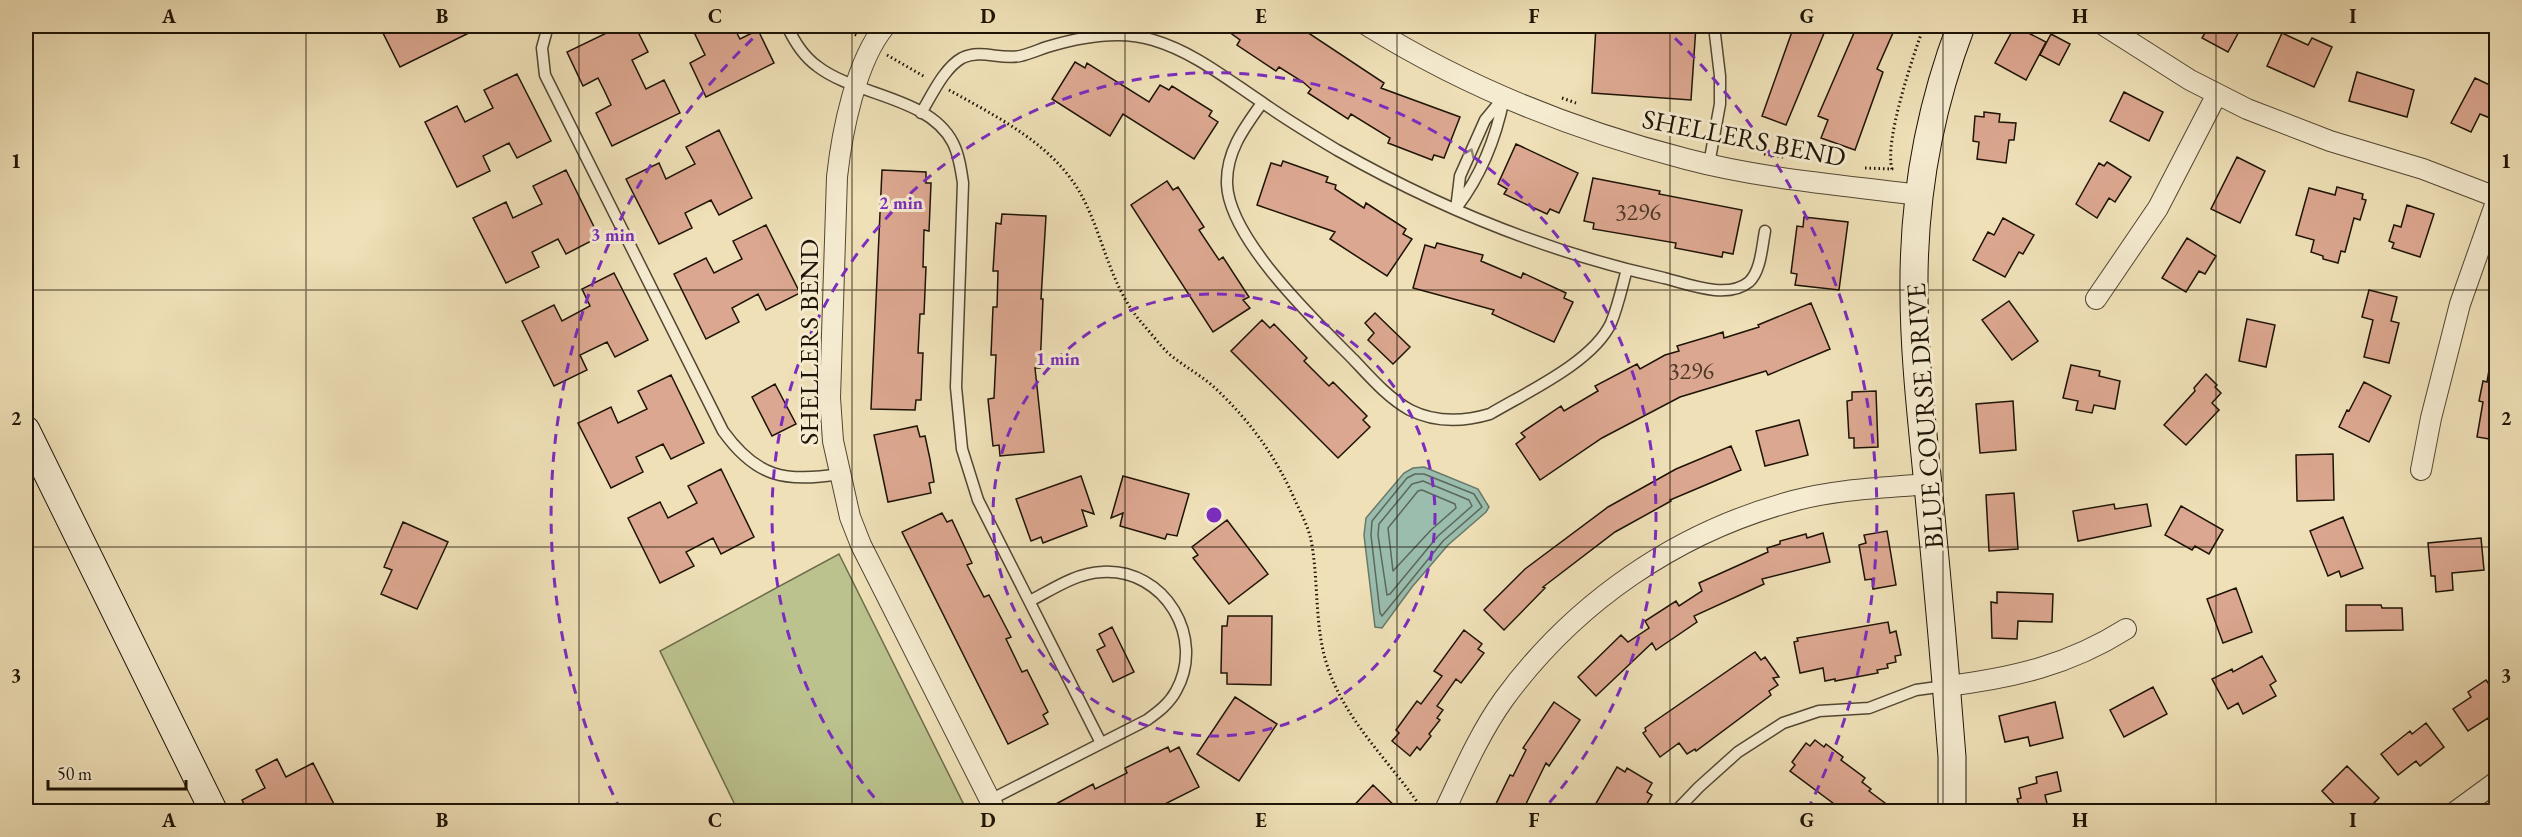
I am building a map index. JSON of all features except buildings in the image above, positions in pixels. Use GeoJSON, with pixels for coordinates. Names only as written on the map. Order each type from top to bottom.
{"type":"FeatureCollection","features":[{"type":"Feature","properties":{"kind":"main road","name":"BLUE COURSE DRIVE"},"geometry":{"type":"LineString","coordinates":[[1952,812],[1952,757],[1914,304],[1914,259],[1919,195],[1937,99],[1961,26]]}},
{"type":"Feature","properties":{"kind":"main road"},"geometry":{"type":"LineString","coordinates":[[26,430],[214,812]]}},
{"type":"Feature","properties":{"kind":"street","name":"SHELLERS BEND"},"geometry":{"type":"LineString","coordinates":[[885,26],[872,46],[857,86],[842,140],[837,177],[830,398],[833,441],[850,517],[861,544],[993,806]]}},
{"type":"Feature","properties":{"kind":"street","name":"SHELLERS BEND"},"geometry":{"type":"LineString","coordinates":[[1370,26],[1434,63],[1504,97],[1569,124],[1709,164],[1761,174],[1919,195]]}},
{"type":"Feature","properties":{"kind":"street"},"geometry":{"type":"LineString","coordinates":[[2105,26],[2190,80],[2247,109],[2330,141],[2423,169],[2496,197]]}},
{"type":"Feature","properties":{"kind":"street"},"geometry":{"type":"LineString","coordinates":[[2096,299],[2158,208],[2217,94]]}},
{"type":"Feature","properties":{"kind":"street"},"geometry":{"type":"LineString","coordinates":[[2421,470],[2431,418],[2460,304],[2496,202]]}},
{"type":"Feature","properties":{"kind":"street"},"geometry":{"type":"LineString","coordinates":[[1444,812],[1476,746],[1503,701],[1540,654],[1584,611],[1632,572],[1687,541],[1730,522],[1794,501],[1844,490],[1928,484]]}},
{"type":"Feature","properties":{"kind":"street"},"geometry":{"type":"LineString","coordinates":[[1947,686],[2006,678],[2043,669],[2084,652],[2126,629]]}},
{"type":"Feature","properties":{"kind":"street"},"geometry":{"type":"LineString","coordinates":[[2455,812],[2496,782]]}},
{"type":"Feature","properties":{"kind":"lane"},"geometry":{"type":"LineString","coordinates":[[548,26],[542,48],[542,63],[553,92],[723,431],[747,459],[775,475],[803,479],[839,474]]}},
{"type":"Feature","properties":{"kind":"lane"},"geometry":{"type":"LineString","coordinates":[[787,26],[794,40],[816,66],[828,74],[921,112],[938,125],[952,141],[960,159],[963,183],[956,387],[962,449],[978,500],[1101,743]]}},
{"type":"Feature","properties":{"kind":"lane"},"geometry":{"type":"LineString","coordinates":[[1709,164],[1720,104],[1720,76],[1714,26]]}},
{"type":"Feature","properties":{"kind":"lane"},"geometry":{"type":"LineString","coordinates":[[921,112],[951,67],[968,56],[979,53],[1008,57],[1022,56],[1049,46],[1090,38],[1131,35],[1152,39],[1194,57],[1262,103],[1346,154],[1455,209],[1537,242],[1627,269],[1713,289],[1728,290],[1750,281],[1756,272],[1765,231]]}},
{"type":"Feature","properties":{"kind":"lane"},"geometry":{"type":"LineString","coordinates":[[1455,209],[1460,176],[1485,120],[1504,97]]}},
{"type":"Feature","properties":{"kind":"lane"},"geometry":{"type":"LineString","coordinates":[[1455,209],[1475,182],[1498,129],[1504,97]]}},
{"type":"Feature","properties":{"kind":"lane"},"geometry":{"type":"LineString","coordinates":[[1262,103],[1238,136],[1232,150],[1227,176],[1231,205],[1258,253],[1296,302],[1384,390],[1411,410],[1443,420],[1476,418],[1490,414],[1579,360],[1595,347],[1611,322],[1627,269]]}},
{"type":"Feature","properties":{"kind":"lane"},"geometry":{"type":"LineString","coordinates":[[993,806],[1164,708],[1175,693],[1183,676],[1186,660],[1186,641],[1182,623],[1166,598],[1142,580],[1115,572],[1086,574],[1067,581],[1030,601]]}},
{"type":"Feature","properties":{"kind":"lane"},"geometry":{"type":"LineString","coordinates":[[1675,812],[1738,752],[1783,723],[1819,711],[1869,708],[1916,690],[1947,686]]}},
{"type":"Feature","properties":{"kind":"path"},"geometry":{"type":"LineString","coordinates":[[839,26],[1025,136],[1066,171],[1084,199],[1115,281],[1139,320],[1168,352],[1222,394],[1246,418],[1266,445],[1293,496],[1310,538],[1322,646],[1338,693],[1375,748],[1424,812]]}},
{"type":"Feature","properties":{"kind":"path"},"geometry":{"type":"LineString","coordinates":[[1863,167],[1892,169],[1889,160],[1890,147],[1905,84],[1924,26]]}},
{"type":"Feature","properties":{"kind":"path"},"geometry":{"type":"LineString","coordinates":[[1556,96],[1577,104]]}},
{"type":"Feature","properties":{"kind":"path"},"geometry":{"type":"LineString","coordinates":[[1760,153],[1792,158]]}},
{"type":"Feature","properties":{"kind":"green space"},"geometry":{"type":"Polygon","coordinates":[[[839,554],[967,811],[738,811],[660,651],[839,554]]]}},
{"type":"Feature","properties":{"kind":"water"},"geometry":{"type":"Polygon","coordinates":[[[1424,467],[1478,489],[1489,507],[1448,545],[1412,587],[1382,628],[1375,627],[1364,535],[1366,518],[1404,473],[1413,468],[1424,467]]]}}]}
